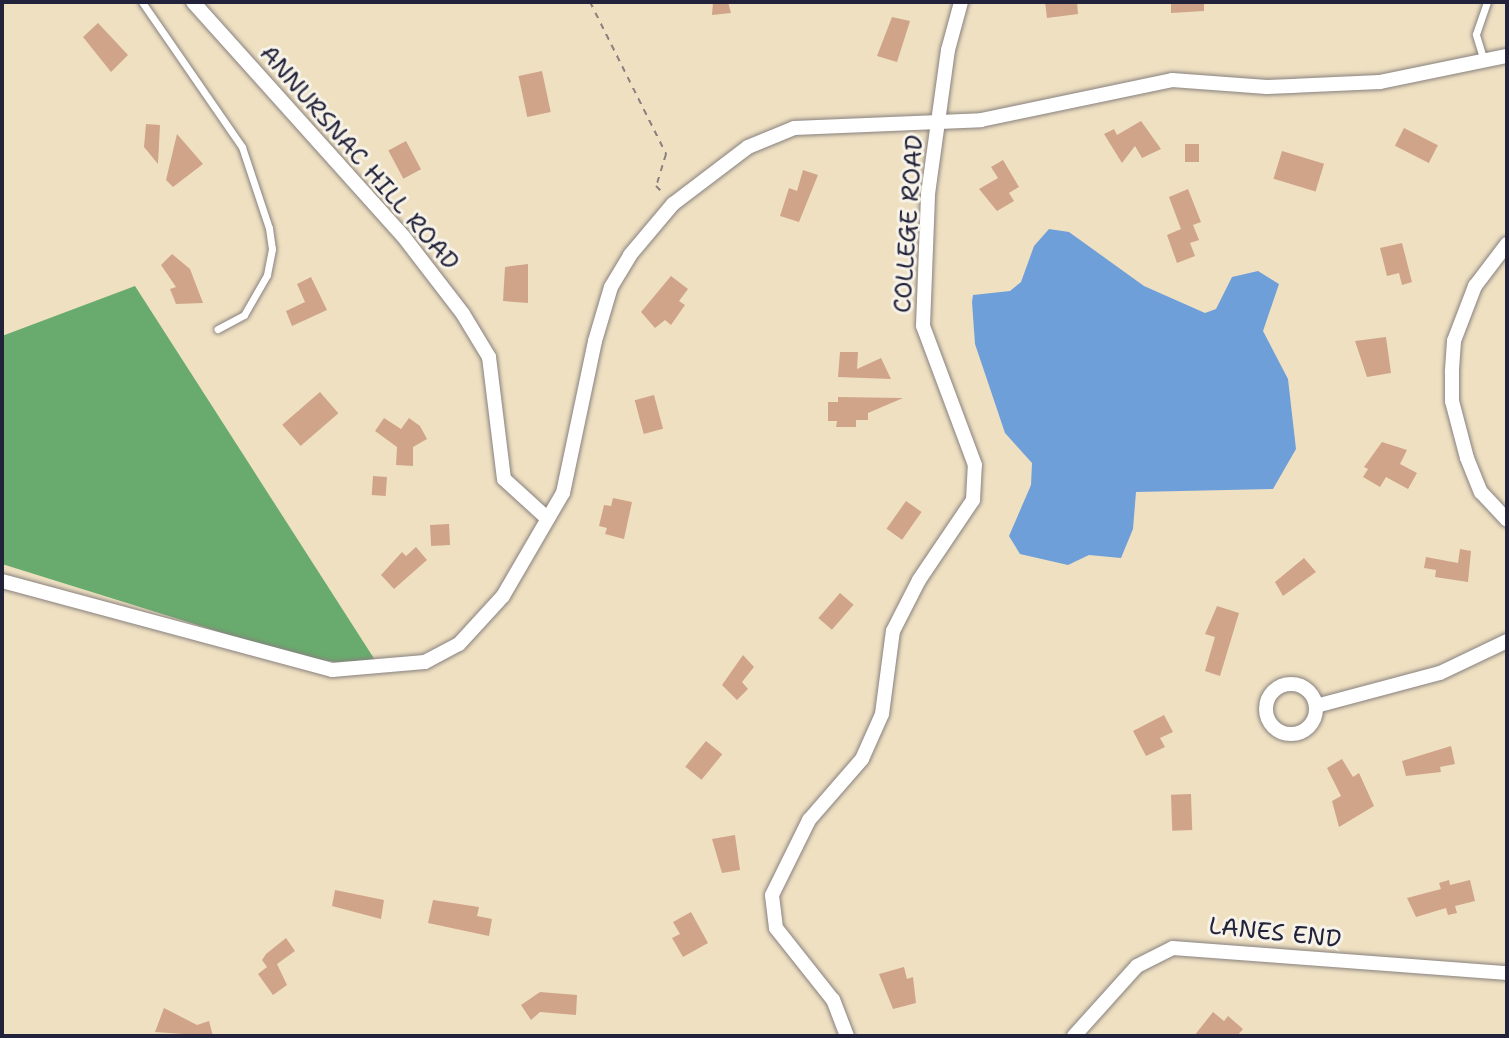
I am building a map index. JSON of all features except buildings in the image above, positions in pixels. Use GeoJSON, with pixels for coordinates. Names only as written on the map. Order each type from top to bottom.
{"type":"FeatureCollection","features":[{"type":"Feature","properties":{"kind":"street","name":"ANNURSNAC HILL ROAD"},"geometry":{"type":"LineString","coordinates":[[193,2],[403,236],[463,314],[489,357],[504,479],[548,519]]}},
{"type":"Feature","properties":{"kind":"street","name":"COLLEGE ROAD"},"geometry":{"type":"LineString","coordinates":[[847,1036],[833,1000],[776,928],[772,895],[809,820],[862,759],[882,714],[893,631],[912,591],[973,500],[975,465],[923,326],[928,194],[961,2]]}},
{"type":"Feature","properties":{"kind":"street"},"geometry":{"type":"LineString","coordinates":[[2,581],[277,659],[332,670],[377,669],[425,662],[459,644],[503,596],[548,519],[565,485],[579,404],[611,287],[630,255],[673,204],[748,147],[794,128],[981,120],[1172,80],[1257,87],[1380,82],[1507,56]]}},
{"type":"Feature","properties":{"kind":"street"},"geometry":{"type":"LineString","coordinates":[[1507,244],[1475,286],[1454,341],[1452,401],[1481,492],[1507,520]]}},
{"type":"Feature","properties":{"kind":"street"},"geometry":{"type":"LineString","coordinates":[[1316,706],[1440,673],[1507,641]]}},
{"type":"Feature","properties":{"kind":"street","name":"LANES END"},"geometry":{"type":"LineString","coordinates":[[1074,1036],[1137,966],[1173,948],[1507,973]]}},
{"type":"Feature","properties":{"kind":"lane"},"geometry":{"type":"LineString","coordinates":[[142,2],[242,147],[269,228],[272,249],[267,275],[244,315],[218,329]]}},
{"type":"Feature","properties":{"kind":"lane"},"geometry":{"type":"LineString","coordinates":[[1484,61],[1476,34],[1487,2]]}},
{"type":"Feature","properties":{"kind":"path"},"geometry":{"type":"LineString","coordinates":[[590,2],[659,136],[666,154],[656,186],[673,204]]}},
{"type":"Feature","properties":{"kind":"green space"},"geometry":{"type":"Polygon","coordinates":[[[135,286],[375,660],[336,662],[300,657],[2,564],[2,336],[135,286]]]}},
{"type":"Feature","properties":{"kind":"water"},"geometry":{"type":"Polygon","coordinates":[[[1049,229],[1069,232],[1144,286],[1205,313],[1216,309],[1232,277],[1258,271],[1279,284],[1263,331],[1288,379],[1296,449],[1273,489],[1136,492],[1133,529],[1121,558],[1089,555],[1068,565],[1020,554],[1009,536],[1031,485],[1032,463],[1005,433],[975,344],[972,302],[973,295],[1010,291],[1021,282],[1034,246],[1049,229]]]}}]}
